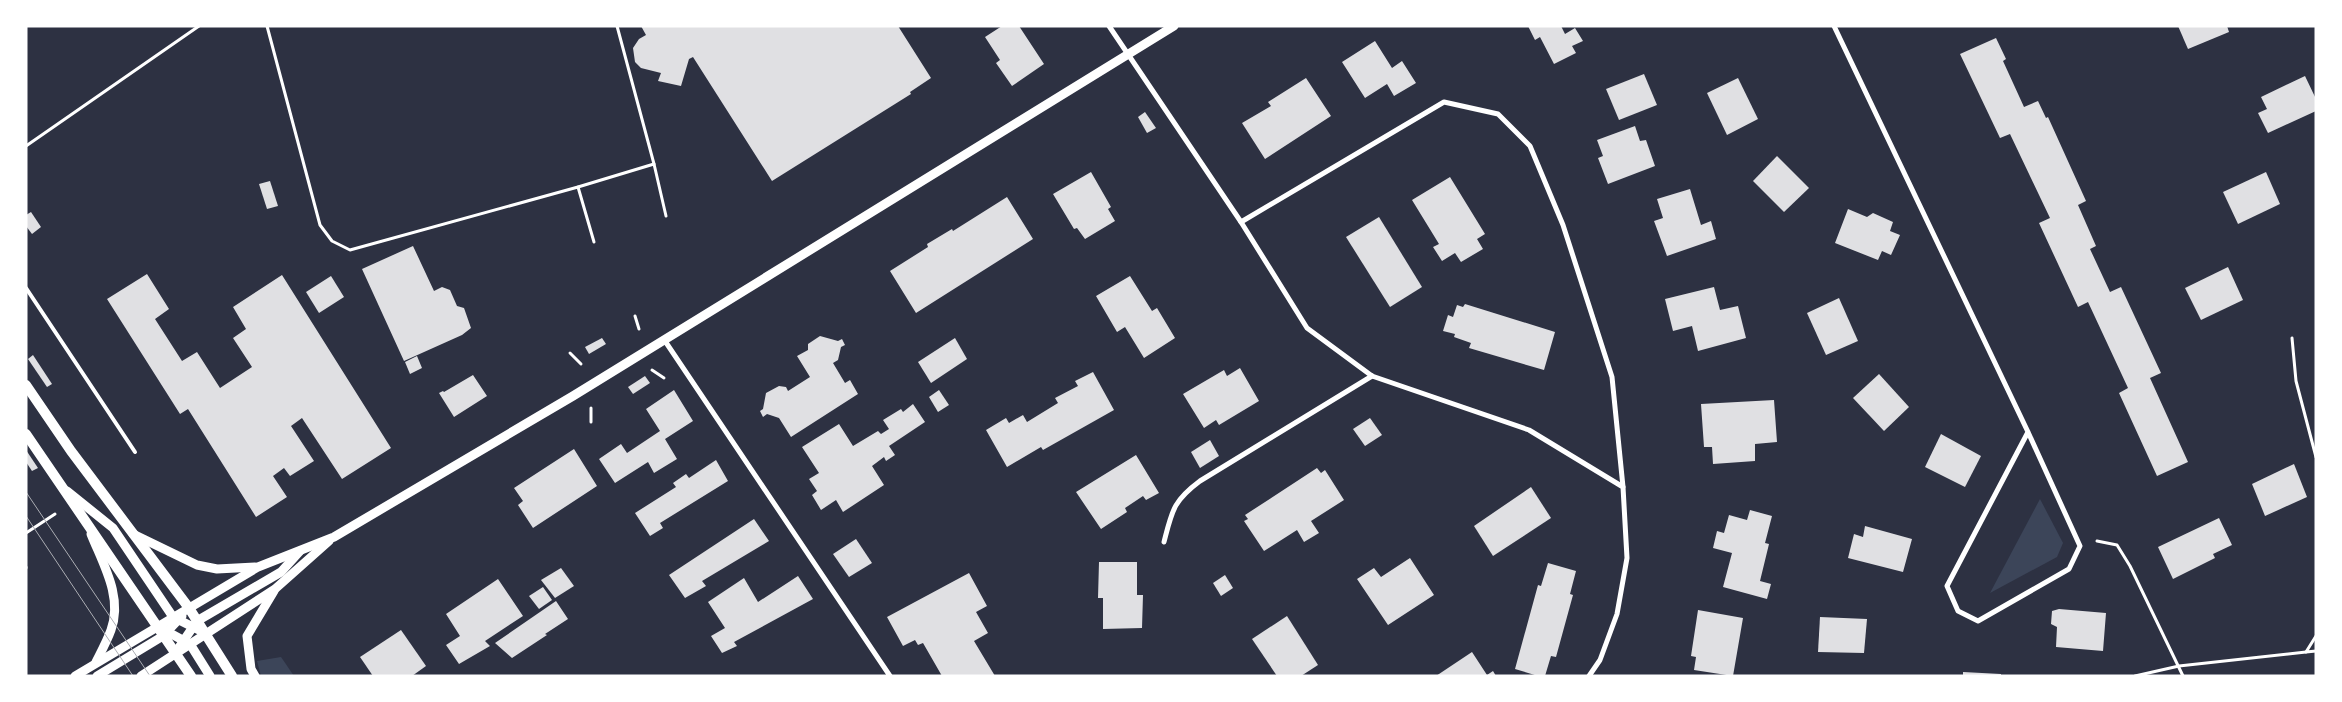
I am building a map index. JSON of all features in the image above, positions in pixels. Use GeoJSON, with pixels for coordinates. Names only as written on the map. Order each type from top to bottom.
{"type":"FeatureCollection","features":[{"type":"Feature","properties":{"kind":"main road"},"geometry":{"type":"LineString","coordinates":[[26,385],[70,451],[188,608],[195,624],[206,633],[232,676]]}},
{"type":"Feature","properties":{"kind":"main road"},"geometry":{"type":"LineString","coordinates":[[26,434],[156,626],[165,634],[191,676]]}},
{"type":"Feature","properties":{"kind":"street"},"geometry":{"type":"LineString","coordinates":[[1109,26],[1241,222],[1307,328],[1372,376],[1529,430],[1623,487]]}},
{"type":"Feature","properties":{"kind":"street"},"geometry":{"type":"LineString","coordinates":[[97,676],[165,634],[176,618],[188,608],[258,567],[334,536],[665,341],[1174,26]]}},
{"type":"Feature","properties":{"kind":"street"},"geometry":{"type":"LineString","coordinates":[[1834,26],[2028,432],[2080,546],[2069,569],[1978,621],[1958,612],[1947,586],[2028,432]]}},
{"type":"Feature","properties":{"kind":"street"},"geometry":{"type":"LineString","coordinates":[[1241,222],[1444,102],[1498,114],[1530,146],[1563,225],[1612,376],[1623,487],[1627,558],[1617,614],[1600,660],[1589,676]]}},
{"type":"Feature","properties":{"kind":"street"},"geometry":{"type":"LineString","coordinates":[[665,341],[890,676]]}},
{"type":"Feature","properties":{"kind":"street"},"geometry":{"type":"LineString","coordinates":[[1164,542],[1172,512],[1182,494],[1200,481],[1372,376]]}},
{"type":"Feature","properties":{"kind":"street"},"geometry":{"type":"LineString","coordinates":[[63,488],[113,528],[176,618],[195,624]]}},
{"type":"Feature","properties":{"kind":"street"},"geometry":{"type":"LineString","coordinates":[[85,520],[114,590],[116,611],[112,630],[96,662]]}},
{"type":"Feature","properties":{"kind":"street"},"geometry":{"type":"LineString","coordinates":[[132,533],[198,565],[217,569],[258,567]]}},
{"type":"Feature","properties":{"kind":"street"},"geometry":{"type":"LineString","coordinates":[[141,676],[175,653],[187,642],[206,633],[276,588],[334,536]]}},
{"type":"Feature","properties":{"kind":"street"},"geometry":{"type":"LineString","coordinates":[[187,642],[195,624],[281,572],[302,549]]}},
{"type":"Feature","properties":{"kind":"street"},"geometry":{"type":"LineString","coordinates":[[254,676],[251,669],[247,636],[276,588]]}},
{"type":"Feature","properties":{"kind":"street"},"geometry":{"type":"LineString","coordinates":[[75,676],[156,626],[176,618]]}},
{"type":"Feature","properties":{"kind":"street"},"geometry":{"type":"LineString","coordinates":[[165,634],[187,642],[210,676]]}},
{"type":"Feature","properties":{"kind":"lane"},"geometry":{"type":"LineString","coordinates":[[26,288],[135,452]]}},
{"type":"Feature","properties":{"kind":"path"},"geometry":{"type":"LineString","coordinates":[[26,146],[200,26]]}},
{"type":"Feature","properties":{"kind":"path"},"geometry":{"type":"LineString","coordinates":[[267,26],[320,225],[332,241],[350,250],[654,164]]}},
{"type":"Feature","properties":{"kind":"path"},"geometry":{"type":"LineString","coordinates":[[617,26],[666,216]]}},
{"type":"Feature","properties":{"kind":"path"},"geometry":{"type":"LineString","coordinates":[[578,187],[594,242]]}},
{"type":"Feature","properties":{"kind":"path"},"geometry":{"type":"LineString","coordinates":[[635,316],[638,329]]}},
{"type":"Feature","properties":{"kind":"path"},"geometry":{"type":"LineString","coordinates":[[2292,338],[2296,381],[2316,457]]}},
{"type":"Feature","properties":{"kind":"path"},"geometry":{"type":"LineString","coordinates":[[570,353],[581,364]]}},
{"type":"Feature","properties":{"kind":"path"},"geometry":{"type":"LineString","coordinates":[[648,367],[664,378]]}},
{"type":"Feature","properties":{"kind":"path"},"geometry":{"type":"LineString","coordinates":[[26,532],[57,513]]}},
{"type":"Feature","properties":{"kind":"path"},"geometry":{"type":"LineString","coordinates":[[2076,536],[2117,545],[2130,566],[2183,676]]}},
{"type":"Feature","properties":{"kind":"path"},"geometry":{"type":"LineString","coordinates":[[2306,652],[2316,636]]}},
{"type":"Feature","properties":{"kind":"path"},"geometry":{"type":"LineString","coordinates":[[2135,676],[2179,666],[2316,651]]}},
{"type":"Feature","properties":{"kind":"shaded area"},"geometry":{"type":"Polygon","coordinates":[[[2040,499],[2063,543],[2057,557],[1990,593],[2040,499]]]}},
{"type":"Feature","properties":{"kind":"shaded area"},"geometry":{"type":"Polygon","coordinates":[[[281,657],[294,676],[261,676],[257,661],[281,657]]]}},
{"type":"Feature","properties":{"kind":"building"},"geometry":{"type":"Polygon","coordinates":[[[641,26],[898,26],[931,78],[910,92],[911,94],[772,181],[693,57],[689,59],[681,86],[658,81],[661,73],[641,68],[635,62],[633,48],[639,39],[646,35],[641,26]]]}},
{"type":"Feature","properties":{"kind":"building"},"geometry":{"type":"Polygon","coordinates":[[[1002,26],[1019,26],[1044,64],[1012,86],[996,63],[1000,60],[985,37],[1002,26]]]}},
{"type":"Feature","properties":{"kind":"building"},"geometry":{"type":"Polygon","coordinates":[[[1528,26],[1561,26],[1565,34],[1575,28],[1583,41],[1572,46],[1576,53],[1554,64],[1540,37],[1535,40],[1528,26]]]}},
{"type":"Feature","properties":{"kind":"building"},"geometry":{"type":"Polygon","coordinates":[[[2178,26],[2227,26],[2229,32],[2188,49],[2178,26]]]}},
{"type":"Feature","properties":{"kind":"building"},"geometry":{"type":"Polygon","coordinates":[[[1996,38],[2006,59],[2003,61],[2024,107],[2038,101],[2046,118],[2048,117],[2086,201],[2078,205],[2096,246],[2090,249],[2110,292],[2121,287],[2161,373],[2150,378],[2188,462],[2157,476],[2119,393],[2128,388],[2088,302],[2078,307],[2039,223],[2050,218],[2010,134],[2000,138],[1960,54],[1996,38]]]}},
{"type":"Feature","properties":{"kind":"building"},"geometry":{"type":"Polygon","coordinates":[[[1375,41],[1392,68],[1402,61],[1416,83],[1394,96],[1387,84],[1365,98],[1342,62],[1375,41]]]}},
{"type":"Feature","properties":{"kind":"building"},"geometry":{"type":"Polygon","coordinates":[[[1644,74],[1657,105],[1619,120],[1606,89],[1644,74]]]}},
{"type":"Feature","properties":{"kind":"building"},"geometry":{"type":"Polygon","coordinates":[[[2305,76],[2316,99],[2316,111],[2268,133],[2258,113],[2267,109],[2261,97],[2305,76]]]}},
{"type":"Feature","properties":{"kind":"building"},"geometry":{"type":"Polygon","coordinates":[[[1306,78],[1331,116],[1265,159],[1242,123],[1271,106],[1268,102],[1306,78]]]}},
{"type":"Feature","properties":{"kind":"building"},"geometry":{"type":"Polygon","coordinates":[[[1738,78],[1758,119],[1727,135],[1707,93],[1738,78]]]}},
{"type":"Feature","properties":{"kind":"building"},"geometry":{"type":"Polygon","coordinates":[[[1145,112],[1156,128],[1147,133],[1138,117],[1145,112]]]}},
{"type":"Feature","properties":{"kind":"building"},"geometry":{"type":"Polygon","coordinates":[[[1635,126],[1640,141],[1646,140],[1655,166],[1608,184],[1598,158],[1603,156],[1597,140],[1635,126]]]}},
{"type":"Feature","properties":{"kind":"building"},"geometry":{"type":"Polygon","coordinates":[[[1777,156],[1809,188],[1784,212],[1753,181],[1777,156]]]}},
{"type":"Feature","properties":{"kind":"building"},"geometry":{"type":"Polygon","coordinates":[[[1091,172],[1111,207],[1108,209],[1115,221],[1085,239],[1077,228],[1074,229],[1053,194],[1091,172]]]}},
{"type":"Feature","properties":{"kind":"building"},"geometry":{"type":"Polygon","coordinates":[[[2266,172],[2280,204],[2238,224],[2223,192],[2266,172]]]}},
{"type":"Feature","properties":{"kind":"building"},"geometry":{"type":"Polygon","coordinates":[[[1450,177],[1485,234],[1477,239],[1483,249],[1461,262],[1455,253],[1442,261],[1433,247],[1439,244],[1412,200],[1450,177]]]}},
{"type":"Feature","properties":{"kind":"building"},"geometry":{"type":"Polygon","coordinates":[[[270,181],[278,206],[267,209],[259,184],[270,181]]]}},
{"type":"Feature","properties":{"kind":"building"},"geometry":{"type":"Polygon","coordinates":[[[1690,189],[1701,225],[1711,221],[1716,239],[1667,256],[1654,221],[1663,218],[1657,199],[1690,189]]]}},
{"type":"Feature","properties":{"kind":"building"},"geometry":{"type":"Polygon","coordinates":[[[1007,197],[1033,239],[916,313],[890,271],[928,247],[927,244],[952,229],[953,231],[1007,197]]]}},
{"type":"Feature","properties":{"kind":"building"},"geometry":{"type":"Polygon","coordinates":[[[1848,209],[1867,217],[1873,213],[1893,222],[1890,231],[1900,235],[1891,255],[1882,251],[1878,260],[1835,243],[1848,209]]]}},
{"type":"Feature","properties":{"kind":"building"},"geometry":{"type":"Polygon","coordinates":[[[31,212],[41,227],[32,234],[26,226],[26,215],[31,212]]]}},
{"type":"Feature","properties":{"kind":"building"},"geometry":{"type":"Polygon","coordinates":[[[1379,217],[1422,287],[1390,307],[1346,237],[1379,217]]]}},
{"type":"Feature","properties":{"kind":"building"},"geometry":{"type":"Polygon","coordinates":[[[413,246],[434,291],[442,287],[450,290],[457,306],[464,308],[471,328],[462,335],[404,361],[362,269],[413,246]]]}},
{"type":"Feature","properties":{"kind":"building"},"geometry":{"type":"Polygon","coordinates":[[[2228,267],[2243,300],[2201,320],[2185,288],[2228,267]]]}},
{"type":"Feature","properties":{"kind":"building"},"geometry":{"type":"Polygon","coordinates":[[[147,274],[169,309],[155,319],[182,361],[197,352],[220,388],[252,367],[233,338],[246,329],[233,307],[282,275],[391,448],[342,479],[302,418],[291,426],[314,461],[290,476],[284,468],[273,476],[287,497],[256,517],[188,409],[180,414],[107,299],[147,274]]]}},
{"type":"Feature","properties":{"kind":"building"},"geometry":{"type":"Polygon","coordinates":[[[331,276],[344,297],[319,313],[306,292],[331,276]]]}},
{"type":"Feature","properties":{"kind":"building"},"geometry":{"type":"Polygon","coordinates":[[[1130,276],[1152,311],[1157,308],[1175,338],[1144,358],[1125,327],[1117,332],[1096,296],[1130,276]]]}},
{"type":"Feature","properties":{"kind":"building"},"geometry":{"type":"Polygon","coordinates":[[[1714,287],[1720,310],[1738,306],[1746,338],[1698,351],[1692,326],[1673,331],[1665,299],[1714,287]]]}},
{"type":"Feature","properties":{"kind":"building"},"geometry":{"type":"Polygon","coordinates":[[[1839,298],[1858,341],[1826,355],[1807,313],[1839,298]]]}},
{"type":"Feature","properties":{"kind":"building"},"geometry":{"type":"Polygon","coordinates":[[[1465,304],[1555,332],[1544,370],[1469,348],[1471,343],[1454,337],[1455,334],[1443,331],[1448,315],[1453,317],[1457,305],[1463,307],[1465,304]]]}},
{"type":"Feature","properties":{"kind":"building"},"geometry":{"type":"Polygon","coordinates":[[[820,336],[838,341],[842,339],[845,345],[841,347],[838,360],[833,363],[845,383],[850,380],[858,394],[791,437],[779,418],[767,414],[763,417],[760,411],[763,409],[766,393],[779,386],[786,387],[788,391],[810,377],[797,356],[808,350],[808,344],[820,336]]]}},
{"type":"Feature","properties":{"kind":"building"},"geometry":{"type":"Polygon","coordinates":[[[602,338],[606,344],[589,354],[585,347],[602,338]]]}},
{"type":"Feature","properties":{"kind":"building"},"geometry":{"type":"Polygon","coordinates":[[[955,338],[967,359],[931,383],[918,362],[955,338]]]}},
{"type":"Feature","properties":{"kind":"building"},"geometry":{"type":"Polygon","coordinates":[[[33,355],[52,384],[47,387],[28,359],[33,355]]]}},
{"type":"Feature","properties":{"kind":"building"},"geometry":{"type":"Polygon","coordinates":[[[417,356],[422,368],[410,374],[405,362],[417,356]]]}},
{"type":"Feature","properties":{"kind":"building"},"geometry":{"type":"Polygon","coordinates":[[[1240,368],[1259,401],[1219,425],[1216,420],[1204,428],[1183,394],[1224,370],[1227,376],[1240,368]]]}},
{"type":"Feature","properties":{"kind":"building"},"geometry":{"type":"Polygon","coordinates":[[[1093,372],[1114,410],[1043,450],[1041,447],[1007,467],[986,430],[1006,418],[1009,423],[1023,415],[1027,422],[1058,403],[1055,398],[1078,386],[1075,381],[1093,372]]]}},
{"type":"Feature","properties":{"kind":"building"},"geometry":{"type":"Polygon","coordinates":[[[1879,374],[1909,407],[1884,431],[1853,398],[1879,374]]]}},
{"type":"Feature","properties":{"kind":"building"},"geometry":{"type":"Polygon","coordinates":[[[473,375],[487,396],[454,417],[439,393],[473,375]]]}},
{"type":"Feature","properties":{"kind":"building"},"geometry":{"type":"Polygon","coordinates":[[[645,376],[650,383],[633,394],[628,387],[645,376]]]}},
{"type":"Feature","properties":{"kind":"building"},"geometry":{"type":"Polygon","coordinates":[[[674,390],[693,421],[665,439],[677,459],[654,473],[648,462],[615,483],[599,459],[621,444],[627,453],[660,431],[646,409],[674,390]]]}},
{"type":"Feature","properties":{"kind":"building"},"geometry":{"type":"Polygon","coordinates":[[[939,390],[949,405],[938,412],[929,397],[939,390]]]}},
{"type":"Feature","properties":{"kind":"building"},"geometry":{"type":"Polygon","coordinates":[[[1774,400],[1777,442],[1755,444],[1755,461],[1713,464],[1712,447],[1704,447],[1701,404],[1774,400]]]}},
{"type":"Feature","properties":{"kind":"building"},"geometry":{"type":"Polygon","coordinates":[[[913,404],[925,422],[889,446],[895,455],[886,461],[884,457],[872,466],[884,485],[843,512],[836,500],[821,510],[812,495],[817,491],[809,479],[819,473],[802,447],[839,424],[853,446],[878,431],[881,434],[889,429],[883,420],[901,409],[903,412],[913,404]]]}},
{"type":"Feature","properties":{"kind":"building"},"geometry":{"type":"Polygon","coordinates":[[[1370,418],[1382,435],[1365,446],[1353,429],[1370,418]]]}},
{"type":"Feature","properties":{"kind":"building"},"geometry":{"type":"Polygon","coordinates":[[[1941,434],[1981,456],[1965,487],[1925,467],[1941,434]]]}},
{"type":"Feature","properties":{"kind":"building"},"geometry":{"type":"Polygon","coordinates":[[[1210,440],[1219,456],[1200,468],[1191,452],[1210,440]]]}},
{"type":"Feature","properties":{"kind":"building"},"geometry":{"type":"Polygon","coordinates":[[[574,449],[597,486],[533,528],[518,505],[523,501],[514,488],[574,449]]]}},
{"type":"Feature","properties":{"kind":"building"},"geometry":{"type":"Polygon","coordinates":[[[26,450],[38,468],[32,471],[26,462],[26,450]]]}},
{"type":"Feature","properties":{"kind":"building"},"geometry":{"type":"Polygon","coordinates":[[[1136,455],[1159,493],[1146,500],[1143,496],[1125,508],[1127,512],[1101,529],[1076,492],[1136,455]]]}},
{"type":"Feature","properties":{"kind":"building"},"geometry":{"type":"Polygon","coordinates":[[[716,460],[728,481],[660,523],[663,528],[650,536],[635,513],[676,487],[673,483],[686,474],[689,478],[716,460]]]}},
{"type":"Feature","properties":{"kind":"building"},"geometry":{"type":"Polygon","coordinates":[[[2294,464],[2307,497],[2265,516],[2252,484],[2294,464]]]}},
{"type":"Feature","properties":{"kind":"building"},"geometry":{"type":"Polygon","coordinates":[[[1317,468],[1321,473],[1325,470],[1344,500],[1311,521],[1319,533],[1304,542],[1297,530],[1264,551],[1244,521],[1248,519],[1245,515],[1317,468]]]}},
{"type":"Feature","properties":{"kind":"building"},"geometry":{"type":"Polygon","coordinates":[[[1531,487],[1551,518],[1493,556],[1474,526],[1531,487]]]}},
{"type":"Feature","properties":{"kind":"building"},"geometry":{"type":"Polygon","coordinates":[[[1750,510],[1772,516],[1765,543],[1769,544],[1760,581],[1771,584],[1767,599],[1723,587],[1732,553],[1713,548],[1717,531],[1724,533],[1729,515],[1747,520],[1750,510]]]}},
{"type":"Feature","properties":{"kind":"building"},"geometry":{"type":"Polygon","coordinates":[[[2219,518],[2232,545],[2213,554],[2215,558],[2173,579],[2158,547],[2219,518]]]}},
{"type":"Feature","properties":{"kind":"building"},"geometry":{"type":"Polygon","coordinates":[[[754,519],[769,541],[702,581],[706,586],[685,598],[669,575],[754,519]]]}},
{"type":"Feature","properties":{"kind":"building"},"geometry":{"type":"Polygon","coordinates":[[[1865,526],[1912,539],[1903,572],[1848,558],[1854,534],[1863,537],[1865,526]]]}},
{"type":"Feature","properties":{"kind":"building"},"geometry":{"type":"Polygon","coordinates":[[[856,539],[872,563],[849,577],[833,554],[856,539]]]}},
{"type":"Feature","properties":{"kind":"building"},"geometry":{"type":"Polygon","coordinates":[[[1410,558],[1434,595],[1388,625],[1357,579],[1374,568],[1381,577],[1410,558]]]}},
{"type":"Feature","properties":{"kind":"building"},"geometry":{"type":"Polygon","coordinates":[[[1099,562],[1137,562],[1137,595],[1143,595],[1142,628],[1103,629],[1103,598],[1098,598],[1099,562]]]}},
{"type":"Feature","properties":{"kind":"building"},"geometry":{"type":"Polygon","coordinates":[[[1548,563],[1576,571],[1570,594],[1573,595],[1556,657],[1551,656],[1545,676],[1538,676],[1515,669],[1538,585],[1541,586],[1548,563]]]}},
{"type":"Feature","properties":{"kind":"building"},"geometry":{"type":"Polygon","coordinates":[[[561,568],[574,586],[555,598],[541,580],[561,568]]]}},
{"type":"Feature","properties":{"kind":"building"},"geometry":{"type":"Polygon","coordinates":[[[969,573],[987,606],[976,612],[988,633],[974,641],[995,676],[942,676],[923,643],[918,645],[915,640],[903,646],[887,617],[969,573]]]}},
{"type":"Feature","properties":{"kind":"building"},"geometry":{"type":"Polygon","coordinates":[[[1225,575],[1233,588],[1221,596],[1213,583],[1225,575]]]}},
{"type":"Feature","properties":{"kind":"building"},"geometry":{"type":"Polygon","coordinates":[[[798,576],[813,599],[734,642],[737,646],[722,653],[711,636],[725,628],[708,602],[744,578],[758,602],[798,576]]]}},
{"type":"Feature","properties":{"kind":"building"},"geometry":{"type":"Polygon","coordinates":[[[498,579],[523,616],[485,641],[490,646],[459,664],[446,645],[460,636],[446,614],[498,579]]]}},
{"type":"Feature","properties":{"kind":"building"},"geometry":{"type":"Polygon","coordinates":[[[543,587],[552,600],[539,609],[529,596],[543,587]]]}},
{"type":"Feature","properties":{"kind":"building"},"geometry":{"type":"Polygon","coordinates":[[[556,601],[568,619],[545,634],[547,635],[512,658],[495,643],[556,601]]]}},
{"type":"Feature","properties":{"kind":"building"},"geometry":{"type":"Polygon","coordinates":[[[2059,609],[2106,613],[2103,651],[2056,647],[2057,627],[2051,624],[2052,611],[2059,609]]]}},
{"type":"Feature","properties":{"kind":"building"},"geometry":{"type":"Polygon","coordinates":[[[1698,610],[1743,618],[1733,676],[1694,670],[1696,657],[1691,656],[1698,610]]]}},
{"type":"Feature","properties":{"kind":"building"},"geometry":{"type":"Polygon","coordinates":[[[1287,616],[1318,665],[1301,676],[1277,676],[1252,639],[1287,616]]]}},
{"type":"Feature","properties":{"kind":"building"},"geometry":{"type":"Polygon","coordinates":[[[1820,617],[1867,619],[1864,653],[1818,652],[1820,617]]]}},
{"type":"Feature","properties":{"kind":"building"},"geometry":{"type":"Polygon","coordinates":[[[401,630],[426,666],[412,676],[373,676],[360,657],[401,630]]]}},
{"type":"Feature","properties":{"kind":"building"},"geometry":{"type":"Polygon","coordinates":[[[1472,652],[1487,675],[1493,671],[1496,676],[1436,676],[1472,652]]]}},
{"type":"Feature","properties":{"kind":"building"},"geometry":{"type":"Polygon","coordinates":[[[1963,672],[2001,674],[2001,676],[1963,676],[1963,672]]]}},
{"type":"Feature","properties":{"kind":"tram line"},"geometry":{"type":"LineString","coordinates":[[26,492],[150,676]]}},
{"type":"Feature","properties":{"kind":"tram line"},"geometry":{"type":"LineString","coordinates":[[26,516],[133,676]]}}]}
